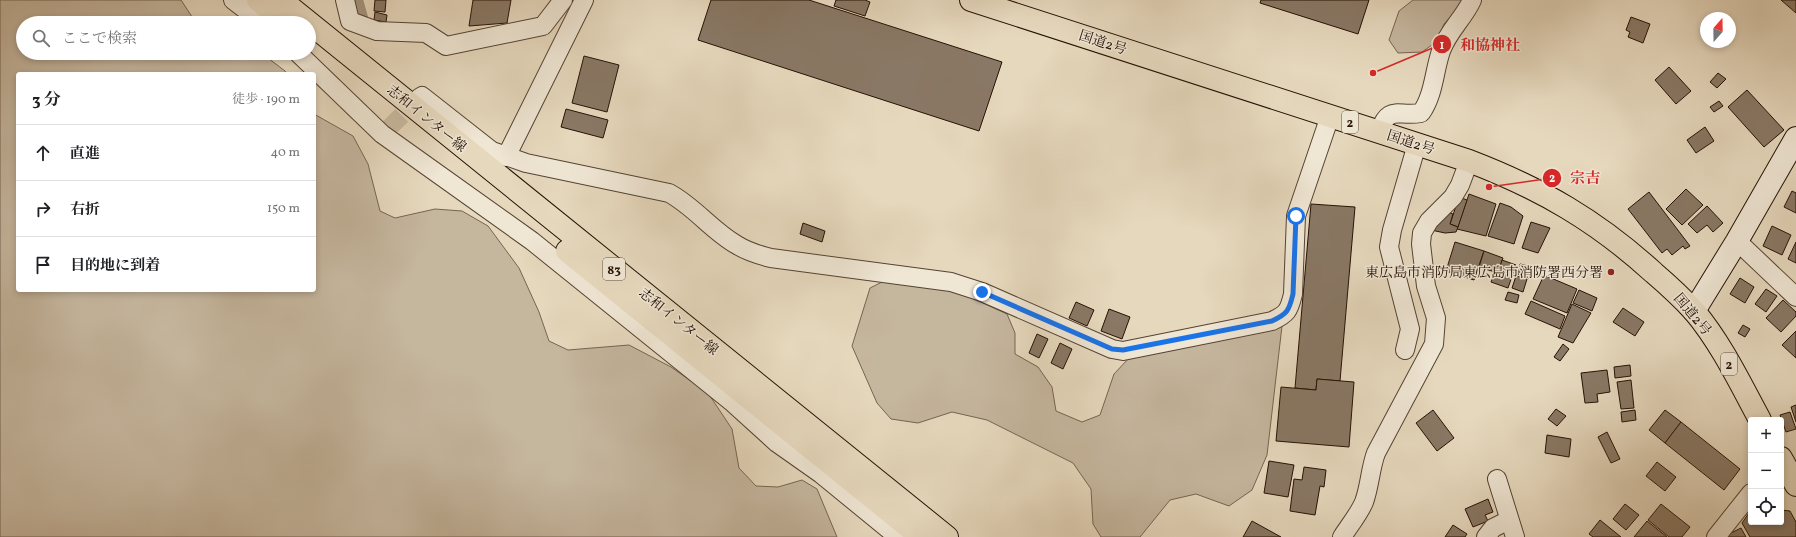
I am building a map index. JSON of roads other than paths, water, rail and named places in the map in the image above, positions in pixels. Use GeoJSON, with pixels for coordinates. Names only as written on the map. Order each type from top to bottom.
{"type":"FeatureCollection","features":[{"type":"Feature","properties":{"kind":"main road"},"geometry":{"type":"LineString","coordinates":[[258,0],[277,16]]}},
{"type":"Feature","properties":{"kind":"main road","name":"志和インター線"},"geometry":{"type":"LineString","coordinates":[[281,0],[301,16]]}},
{"type":"Feature","properties":{"kind":"main road","name":"国道2号"},"geometry":{"type":"LineString","coordinates":[[971,0],[1469,161],[1536,189],[1599,227],[1631,252],[1694,311],[1727,360],[1758,417]]}},
{"type":"Feature","properties":{"kind":"main road","name":"志和インター線"},"geometry":{"type":"LineString","coordinates":[[316,28],[947,537]]}},
{"type":"Feature","properties":{"kind":"main road","name":"志和インター線"},"geometry":{"type":"LineString","coordinates":[[316,48],[921,537]]}},
{"type":"Feature","properties":{"kind":"street"},"geometry":{"type":"LineString","coordinates":[[233,0],[254,16]]}},
{"type":"Feature","properties":{"kind":"street"},"geometry":{"type":"LineString","coordinates":[[345,0],[350,21],[377,30],[426,33],[446,46],[543,26],[563,0]]}},
{"type":"Feature","properties":{"kind":"street"},"geometry":{"type":"LineString","coordinates":[[506,157],[584,0]]}},
{"type":"Feature","properties":{"kind":"street"},"geometry":{"type":"LineString","coordinates":[[1379,132],[1384,118],[1393,113],[1411,115],[1421,113],[1427,104],[1441,51],[1451,30],[1468,8],[1472,0]]}},
{"type":"Feature","properties":{"kind":"street"},"geometry":{"type":"LineString","coordinates":[[306,60],[385,131],[532,241],[733,403],[777,443],[821,474],[898,537]]}},
{"type":"Feature","properties":{"kind":"street"},"geometry":{"type":"LineString","coordinates":[[419,98],[422,96],[492,151],[506,157],[526,163],[669,193],[682,200],[735,244],[751,253],[771,258],[951,282],[982,292],[1112,349],[1123,350],[1272,321],[1284,316],[1290,307],[1293,294],[1296,216],[1330,116]]}},
{"type":"Feature","properties":{"kind":"street"},"geometry":{"type":"LineString","coordinates":[[1694,311],[1796,138]]}},
{"type":"Feature","properties":{"kind":"street"},"geometry":{"type":"LineString","coordinates":[[1405,350],[1410,329],[1389,247],[1392,230],[1417,144]]}},
{"type":"Feature","properties":{"kind":"street"},"geometry":{"type":"LineString","coordinates":[[1342,537],[1363,504],[1368,488],[1370,468],[1376,453],[1434,344],[1436,318],[1426,286],[1421,244],[1422,233],[1428,221],[1453,197],[1460,185],[1469,161]]}},
{"type":"Feature","properties":{"kind":"street"},"geometry":{"type":"LineString","coordinates":[[1736,242],[1796,297]]}},
{"type":"Feature","properties":{"kind":"street"},"geometry":{"type":"LineString","coordinates":[[1497,479],[1515,537]]}},
{"type":"Feature","properties":{"kind":"street"},"geometry":{"type":"LineString","coordinates":[[1716,537],[1748,497]]}},
{"type":"Feature","properties":{"kind":"street"},"geometry":{"type":"LineString","coordinates":[[1486,537],[1492,528],[1509,520]]}},
{"type":"Feature","properties":{"kind":"waterway"},"geometry":{"type":"LineString","coordinates":[[355,0],[360,18]]}},
{"type":"Feature","properties":{"kind":"tunnel"},"geometry":{"type":"LineString","coordinates":[[389,128],[419,98]]}},
{"type":"Feature","properties":{"kind":"place","name":"和協神社"},"geometry":{"type":"Point","coordinates":[1373,73]}},
{"type":"Feature","properties":{"kind":"place","name":"宗吉"},"geometry":{"type":"Point","coordinates":[1489,187]}},
{"type":"Feature","properties":{"kind":"place","name":"東広島市消防局東広島市消防署西分署"},"geometry":{"type":"Point","coordinates":[1611,272]}}]}
